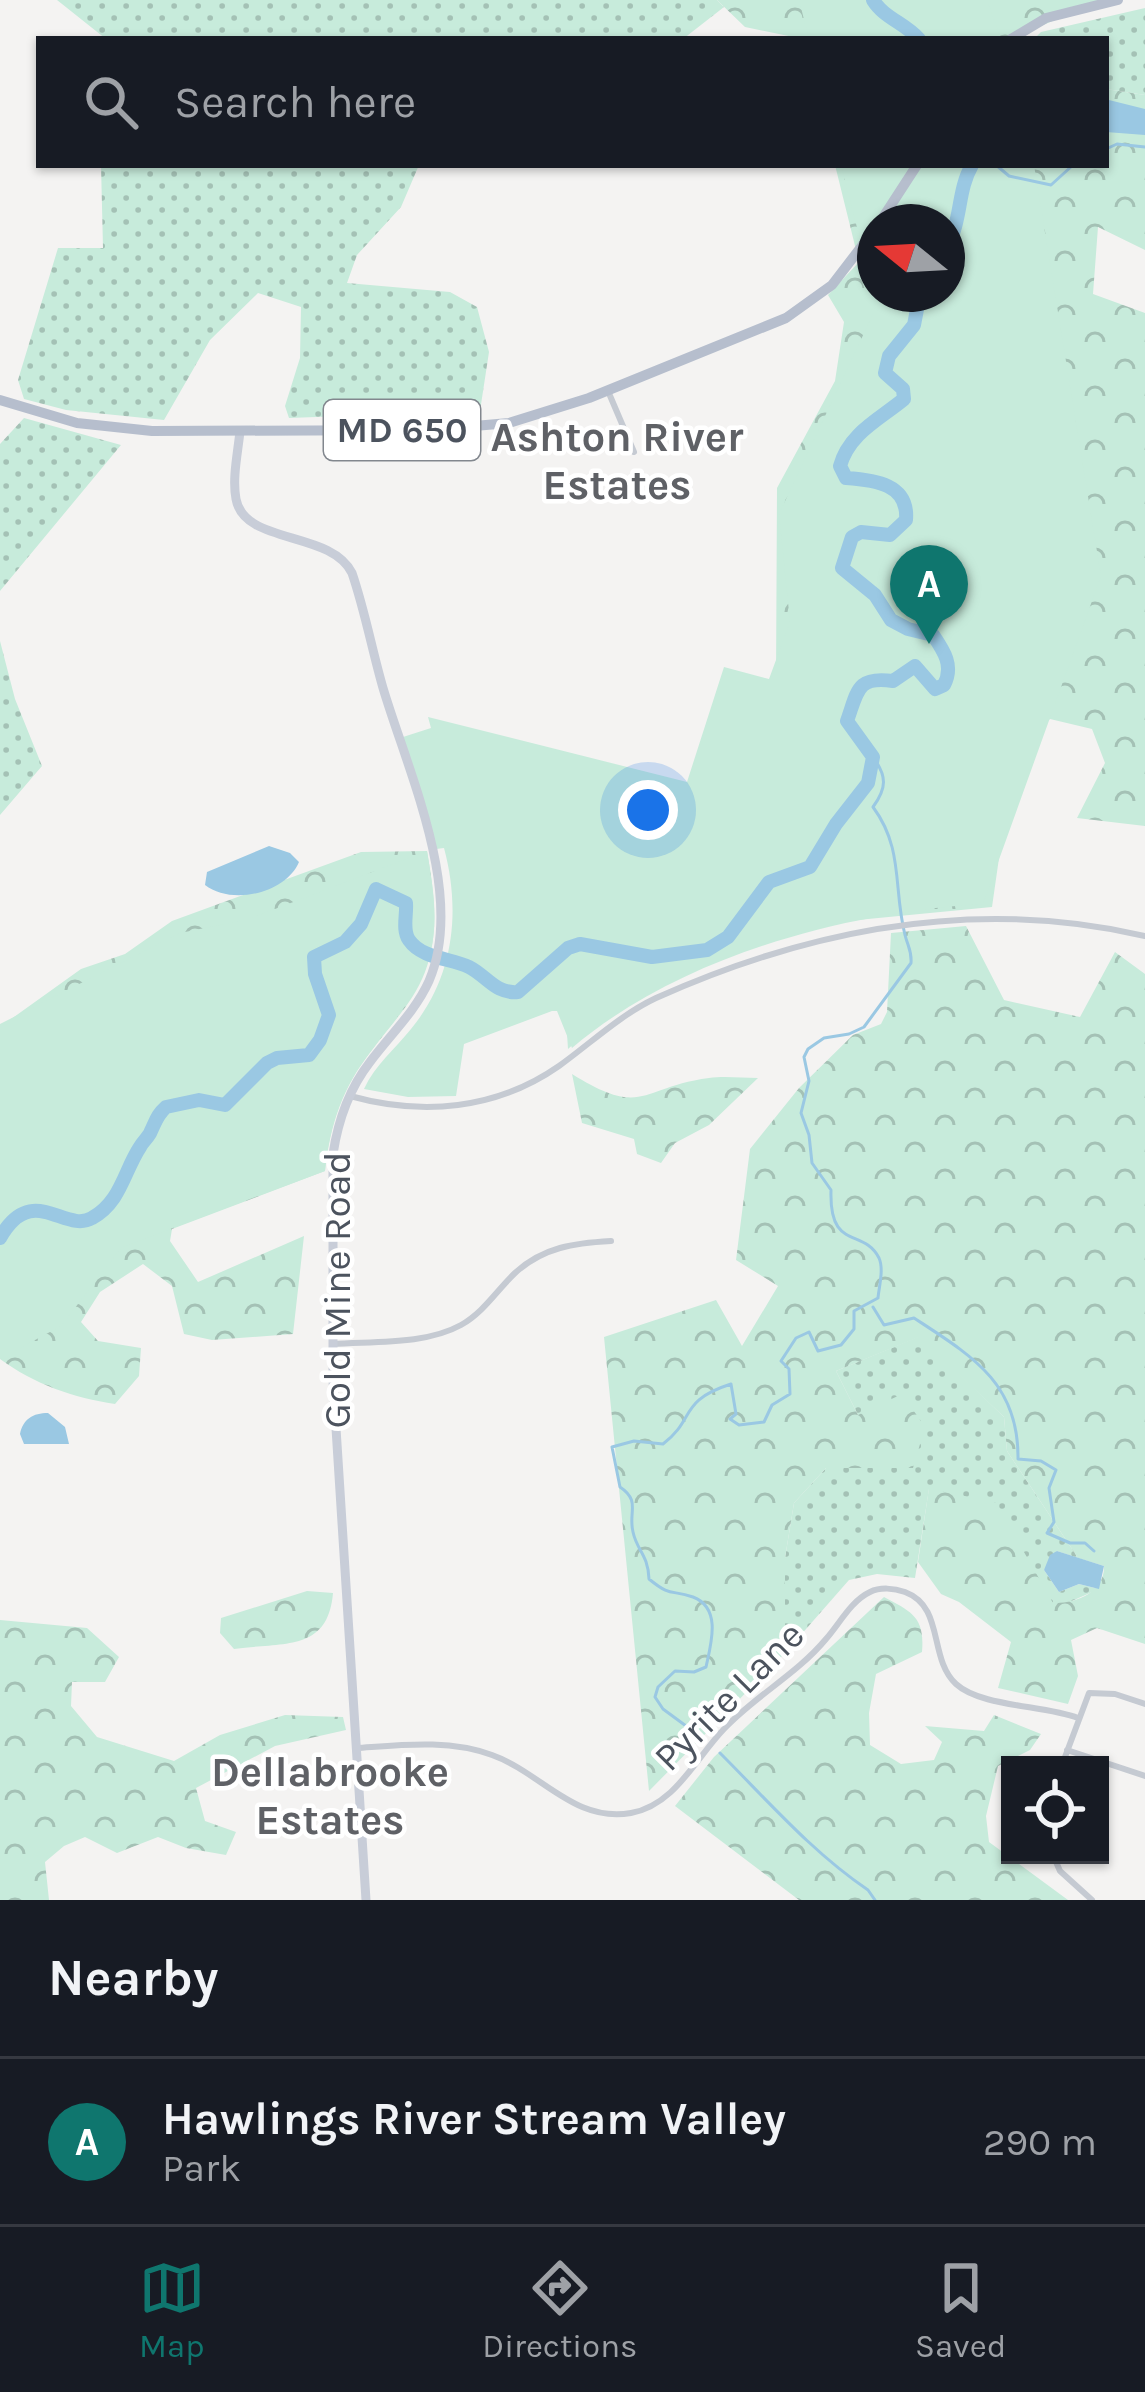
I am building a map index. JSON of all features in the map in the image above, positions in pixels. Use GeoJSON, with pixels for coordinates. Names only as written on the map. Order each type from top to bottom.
{"type":"FeatureCollection","features":[{"type":"Feature","properties":{"kind":"main road"},"geometry":{"type":"LineString","coordinates":[[1016,36],[1046,18],[1118,0]]}},
{"type":"Feature","properties":{"kind":"main road","name":"MD 650"},"geometry":{"type":"LineString","coordinates":[[892,204],[915,168]]}},
{"type":"Feature","properties":{"kind":"main road","name":"MD 650"},"geometry":{"type":"LineString","coordinates":[[0,400],[96,426],[152,431],[495,425],[562,408],[757,332],[799,310],[842,275],[857,255]]}},
{"type":"Feature","properties":{"kind":"street"},"geometry":{"type":"LineString","coordinates":[[608,391],[634,452]]}},
{"type":"Feature","properties":{"kind":"street","name":"Gold Mine Road"},"geometry":{"type":"LineString","coordinates":[[240,431],[235,494],[243,514],[272,531],[334,552],[352,573],[432,851],[442,908],[434,969],[417,1003],[372,1058],[350,1096],[333,1154],[332,1344],[367,1900]]}},
{"type":"Feature","properties":{"kind":"street"},"geometry":{"type":"LineString","coordinates":[[350,1096],[424,1108],[493,1098],[548,1073],[656,998],[808,943],[896,924],[973,917],[1041,919],[1145,936]]}},
{"type":"Feature","properties":{"kind":"street"},"geometry":{"type":"LineString","coordinates":[[332,1344],[414,1338],[450,1330],[482,1311],[537,1256],[566,1245],[611,1240]]}},
{"type":"Feature","properties":{"kind":"street","name":"Pyrite Lane"},"geometry":{"type":"LineString","coordinates":[[356,1748],[455,1745],[514,1764],[590,1812],[639,1811],[671,1792],[720,1733],[805,1661],[850,1608],[868,1593],[885,1588],[921,1600],[932,1622],[940,1658],[957,1685],[973,1695],[1055,1709],[1078,1718]]}},
{"type":"Feature","properties":{"kind":"street"},"geometry":{"type":"LineString","coordinates":[[1064,1756],[1088,1693],[1115,1694],[1145,1704]]}},
{"type":"Feature","properties":{"kind":"street"},"geometry":{"type":"LineString","coordinates":[[1066,1750],[1143,1775],[1145,1763]]}},
{"type":"Feature","properties":{"kind":"street"},"geometry":{"type":"LineString","coordinates":[[1057,1864],[1092,1900]]}},
{"type":"Feature","properties":{"kind":"green space"},"geometry":{"type":"Polygon","coordinates":[[[57,0],[717,0],[724,7],[687,36],[102,36],[57,0]]]}},
{"type":"Feature","properties":{"kind":"green space"},"geometry":{"type":"Polygon","coordinates":[[[717,0],[1118,0],[1085,7],[1018,36],[788,36],[745,27],[717,0]]]}},
{"type":"Feature","properties":{"kind":"green space"},"geometry":{"type":"Polygon","coordinates":[[[799,0],[987,0],[1000,36],[808,36],[799,0]]]}},
{"type":"Feature","properties":{"kind":"green space"},"geometry":{"type":"Polygon","coordinates":[[[1145,8],[1145,95],[1109,89],[1109,36],[1037,36],[1145,8]]]}},
{"type":"Feature","properties":{"kind":"green space"},"geometry":{"type":"Polygon","coordinates":[[[1109,89],[1145,95],[1145,250],[1098,227],[1093,294],[1145,313],[1145,826],[1077,818],[1105,763],[1092,729],[1050,719],[1021,748],[992,907],[837,922],[726,956],[612,1010],[568,1049],[549,751],[690,795],[776,682],[777,488],[835,381],[844,322],[828,295],[857,264],[857,312],[965,312],[965,204],[857,204],[857,254],[836,168],[1109,168],[1109,89]]]}},
{"type":"Feature","properties":{"kind":"green space"},"geometry":{"type":"Polygon","coordinates":[[[101,168],[418,168],[401,207],[357,255],[347,283],[450,292],[477,307],[489,352],[480,411],[289,418],[285,406],[300,358],[301,307],[258,293],[210,340],[164,420],[66,410],[24,399],[18,380],[58,248],[103,248],[101,168]]]}},
{"type":"Feature","properties":{"kind":"green space"},"geometry":{"type":"Polygon","coordinates":[[[842,168],[1034,168],[1101,576],[983,904],[875,917],[766,945],[662,988],[572,1048],[557,1011],[552,1011],[464,1044],[456,1096],[408,1097],[364,1089],[425,1009],[437,988],[450,943],[452,896],[444,848],[436,849],[403,737],[431,728],[428,717],[687,782],[724,667],[769,679],[790,622],[779,514],[873,314],[965,312],[965,204],[857,204],[857,228],[842,168]]]}},
{"type":"Feature","properties":{"kind":"green space"},"geometry":{"type":"Polygon","coordinates":[[[24,418],[121,445],[0,591],[0,444],[24,418]]]}},
{"type":"Feature","properties":{"kind":"green space"},"geometry":{"type":"Polygon","coordinates":[[[0,641],[15,699],[42,766],[0,815],[0,641]]]}},
{"type":"Feature","properties":{"kind":"green space"},"geometry":{"type":"Polygon","coordinates":[[[427,851],[434,927],[430,957],[408,1003],[346,1092],[334,1122],[325,1171],[172,1229],[170,1241],[198,1282],[304,1236],[293,1334],[212,1340],[184,1334],[172,1286],[143,1264],[100,1292],[81,1322],[98,1341],[141,1348],[139,1376],[115,1404],[55,1389],[0,1359],[0,1027],[81,969],[125,954],[172,921],[361,852],[427,851]]]}},
{"type":"Feature","properties":{"kind":"green space"},"geometry":{"type":"Polygon","coordinates":[[[427,851],[434,921],[427,963],[413,994],[346,1090],[332,1129],[325,1171],[122,1247],[61,1326],[0,1359],[0,1024],[180,933],[249,919],[427,851]]]}},
{"type":"Feature","properties":{"kind":"green space"},"geometry":{"type":"Polygon","coordinates":[[[966,926],[1004,1000],[1080,1017],[1115,952],[1145,974],[1145,1644],[1097,1628],[1071,1640],[1078,1676],[1068,1704],[998,1688],[1011,1642],[941,1594],[918,1562],[929,1488],[996,1503],[1053,1603],[1088,1595],[1100,1583],[1104,1566],[1078,1558],[1007,1451],[1004,1417],[919,1337],[836,1371],[858,1415],[902,1394],[925,1427],[913,1468],[826,1468],[794,1503],[785,1558],[785,1653],[649,1791],[604,1337],[716,1300],[742,1346],[778,1286],[736,1260],[750,1149],[799,1088],[853,1035],[881,1024],[887,1012],[891,933],[966,926]]]}},
{"type":"Feature","properties":{"kind":"green space"},"geometry":{"type":"Polygon","coordinates":[[[572,1074],[614,1095],[629,1097],[709,1078],[758,1078],[709,1125],[675,1143],[661,1163],[637,1154],[634,1139],[582,1123],[572,1074]]]}},
{"type":"Feature","properties":{"kind":"green space"},"geometry":{"type":"Polygon","coordinates":[[[920,1336],[1004,1417],[1007,1451],[1078,1558],[1057,1551],[1044,1570],[1059,1592],[1079,1584],[1099,1589],[1065,1604],[1053,1603],[929,1489],[915,1578],[877,1574],[849,1580],[785,1653],[785,1558],[794,1503],[826,1468],[912,1468],[858,1415],[836,1371],[920,1336]]]}},
{"type":"Feature","properties":{"kind":"green space"},"geometry":{"type":"Polygon","coordinates":[[[307,1591],[333,1593],[329,1612],[313,1635],[286,1644],[234,1649],[220,1633],[221,1618],[307,1591]]]}},
{"type":"Feature","properties":{"kind":"green space"},"geometry":{"type":"Polygon","coordinates":[[[884,1597],[915,1617],[922,1652],[876,1674],[869,1713],[870,1745],[901,1764],[934,1760],[942,1742],[925,1726],[984,1731],[994,1715],[1041,1734],[1030,1750],[1001,1756],[986,1816],[989,1842],[1001,1851],[1001,1864],[1019,1864],[1068,1900],[799,1900],[675,1806],[714,1757],[884,1597]]]}},
{"type":"Feature","properties":{"kind":"green space"},"geometry":{"type":"Polygon","coordinates":[[[0,1620],[87,1628],[119,1657],[105,1682],[72,1682],[71,1706],[97,1737],[174,1761],[220,1735],[285,1715],[343,1717],[346,1730],[275,1746],[196,1788],[205,1821],[236,1832],[226,1855],[158,1837],[117,1853],[85,1837],[45,1862],[49,1900],[0,1900],[0,1620]]]}},
{"type":"Feature","properties":{"kind":"water"},"geometry":{"type":"Polygon","coordinates":[[[1109,100],[1145,109],[1145,135],[1109,132],[1109,100]]]}},
{"type":"Feature","properties":{"kind":"water"},"geometry":{"type":"Polygon","coordinates":[[[269,846],[290,853],[299,862],[283,882],[243,895],[205,885],[207,872],[269,846]]]}},
{"type":"Feature","properties":{"kind":"water"},"geometry":{"type":"Polygon","coordinates":[[[48,1413],[65,1427],[69,1444],[24,1444],[20,1434],[26,1421],[48,1413]]]}},
{"type":"Feature","properties":{"kind":"water"},"geometry":{"type":"Polygon","coordinates":[[[1057,1551],[1104,1566],[1099,1589],[1079,1584],[1059,1592],[1044,1570],[1057,1551]]]}},
{"type":"Feature","properties":{"kind":"waterway"},"geometry":{"type":"LineString","coordinates":[[873,0],[915,36]]}},
{"type":"Feature","properties":{"kind":"waterway"},"geometry":{"type":"LineString","coordinates":[[1109,148],[1145,147]]}},
{"type":"Feature","properties":{"kind":"waterway"},"geometry":{"type":"LineString","coordinates":[[960,204],[971,168]]}},
{"type":"Feature","properties":{"kind":"waterway"},"geometry":{"type":"LineString","coordinates":[[1000,168],[1009,176],[1051,185],[1070,168]]}},
{"type":"Feature","properties":{"kind":"waterway"},"geometry":{"type":"LineString","coordinates":[[0,1238],[24,1213],[36,1211],[82,1221],[92,1218],[116,1195],[166,1107],[199,1100],[225,1105],[267,1063],[309,1055],[329,1015],[314,957],[345,942],[361,924],[376,889],[406,903],[406,932],[415,946],[469,967],[503,990],[518,992],[568,948],[580,944],[652,957],[707,950],[728,937],[769,882],[810,867],[868,783],[873,757],[847,721],[861,688],[872,681],[893,681],[915,666],[935,689],[947,678],[946,659],[933,635],[891,620],[875,595],[842,568],[852,537],[861,532],[890,535],[906,520],[896,491],[846,478],[840,466],[850,444],[904,399],[903,389],[885,373],[889,356],[914,325],[917,312]]}},
{"type":"Feature","properties":{"kind":"waterway"},"geometry":{"type":"LineString","coordinates":[[701,1737],[663,1709],[655,1697],[658,1687],[675,1671],[706,1667],[711,1618],[702,1602],[667,1591],[649,1579],[633,1532],[632,1502],[620,1487],[612,1447],[634,1441],[663,1444],[695,1404],[731,1384],[736,1414],[730,1419],[739,1425],[764,1422],[772,1405],[790,1394],[789,1369],[781,1361],[796,1338],[809,1332],[818,1351],[841,1345],[854,1329],[854,1311],[878,1298],[879,1258],[835,1222],[831,1190],[812,1163],[801,1113],[809,1081],[804,1057],[808,1049],[824,1038],[864,1027],[911,963],[894,854],[873,807],[884,782],[873,757]]}},
{"type":"Feature","properties":{"kind":"waterway"},"geometry":{"type":"LineString","coordinates":[[873,1307],[884,1325],[914,1318],[988,1374],[1010,1410],[1018,1459],[1041,1461],[1056,1470],[1049,1488],[1054,1522],[1047,1533],[1070,1543],[1085,1543],[1094,1551]]}},
{"type":"Feature","properties":{"kind":"waterway"},"geometry":{"type":"LineString","coordinates":[[720,1753],[809,1843],[875,1900]]}},
{"type":"Feature","properties":{"kind":"place","name":"Hawlings River Stream Valley"},"geometry":{"type":"Point","coordinates":[929,644]}},
{"type":"Feature","properties":{"kind":"district","name":"Ashton River Estates"},"geometry":{"type":"Point","coordinates":[617,461]}},
{"type":"Feature","properties":{"kind":"district","name":"Dellabrooke Estates"},"geometry":{"type":"Point","coordinates":[330,1796]}}]}
